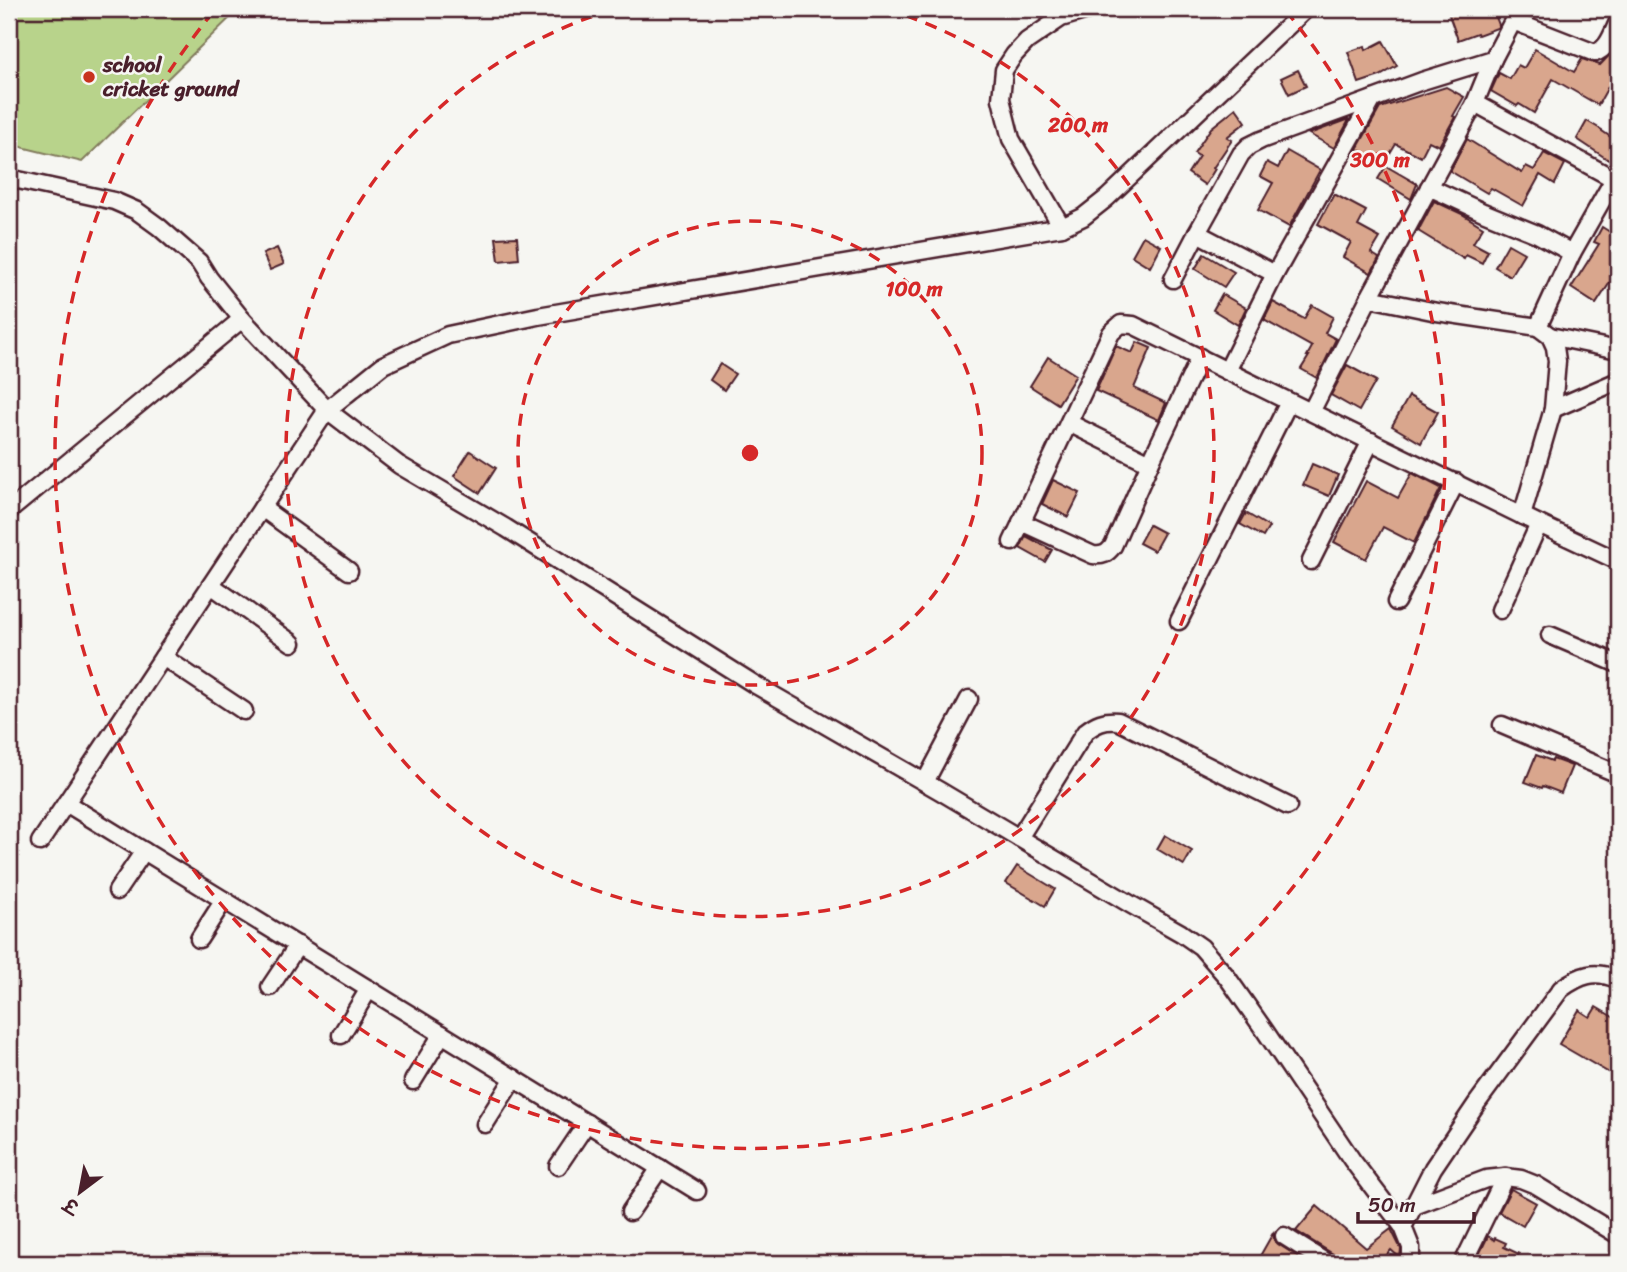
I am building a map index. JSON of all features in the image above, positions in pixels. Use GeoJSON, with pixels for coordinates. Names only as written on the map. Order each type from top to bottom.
{"type":"FeatureCollection","features":[{"type":"Feature","properties":{"kind":"street"},"geometry":{"type":"LineString","coordinates":[[1062,227],[1011,139],[1001,99],[1004,70],[1027,41],[1061,18],[1091,9]]}},
{"type":"Feature","properties":{"kind":"street"},"geometry":{"type":"LineString","coordinates":[[40,842],[327,410],[383,365],[448,335],[551,313],[1062,227],[1083,217],[1107,198],[1306,9]]}},
{"type":"Feature","properties":{"kind":"street"},"geometry":{"type":"LineString","coordinates":[[1311,412],[1369,298],[1475,103],[1513,15],[1595,53],[1602,51],[1618,22]]}},
{"type":"Feature","properties":{"kind":"street"},"geometry":{"type":"LineString","coordinates":[[1173,279],[1241,154],[1249,146],[1422,81],[1493,59]]}},
{"type":"Feature","properties":{"kind":"street"},"geometry":{"type":"LineString","coordinates":[[1227,371],[1275,274],[1373,100]]}},
{"type":"Feature","properties":{"kind":"street"},"geometry":{"type":"LineString","coordinates":[[1475,103],[1616,176],[1572,253],[1544,331]]}},
{"type":"Feature","properties":{"kind":"street"},"geometry":{"type":"LineString","coordinates":[[9,178],[114,201],[137,211],[199,262],[242,319],[327,410],[399,465],[506,528],[754,684],[925,782],[1201,947],[1227,977],[1352,1160],[1404,1227],[1411,1247],[1409,1263]]}},
{"type":"Feature","properties":{"kind":"street"},"geometry":{"type":"LineString","coordinates":[[1429,187],[1537,234],[1572,253]]}},
{"type":"Feature","properties":{"kind":"street"},"geometry":{"type":"LineString","coordinates":[[1198,233],[1275,274]]}},
{"type":"Feature","properties":{"kind":"street"},"geometry":{"type":"LineString","coordinates":[[1369,298],[1544,331],[1618,350]]}},
{"type":"Feature","properties":{"kind":"street"},"geometry":{"type":"LineString","coordinates":[[9,510],[242,319]]}},
{"type":"Feature","properties":{"kind":"street"},"geometry":{"type":"LineString","coordinates":[[1012,542],[1111,333],[1121,324],[1133,325],[1618,561]]}},
{"type":"Feature","properties":{"kind":"street"},"geometry":{"type":"LineString","coordinates":[[1522,516],[1553,409],[1557,361],[1555,347],[1544,331]]}},
{"type":"Feature","properties":{"kind":"street"},"geometry":{"type":"LineString","coordinates":[[1021,522],[1093,555],[1108,553],[1200,357]]}},
{"type":"Feature","properties":{"kind":"street"},"geometry":{"type":"LineString","coordinates":[[1553,409],[1618,381]]}},
{"type":"Feature","properties":{"kind":"street"},"geometry":{"type":"LineString","coordinates":[[1179,621],[1289,402]]}},
{"type":"Feature","properties":{"kind":"street"},"geometry":{"type":"LineString","coordinates":[[1069,423],[1150,463]]}},
{"type":"Feature","properties":{"kind":"street"},"geometry":{"type":"LineString","coordinates":[[1311,561],[1371,441]]}},
{"type":"Feature","properties":{"kind":"street"},"geometry":{"type":"LineString","coordinates":[[1396,602],[1456,482]]}},
{"type":"Feature","properties":{"kind":"street"},"geometry":{"type":"LineString","coordinates":[[262,509],[349,571]]}},
{"type":"Feature","properties":{"kind":"street"},"geometry":{"type":"LineString","coordinates":[[1500,610],[1539,524]]}},
{"type":"Feature","properties":{"kind":"street"},"geometry":{"type":"LineString","coordinates":[[211,585],[292,643]]}},
{"type":"Feature","properties":{"kind":"street"},"geometry":{"type":"LineString","coordinates":[[1550,635],[1618,664]]}},
{"type":"Feature","properties":{"kind":"street"},"geometry":{"type":"LineString","coordinates":[[163,657],[244,711]]}},
{"type":"Feature","properties":{"kind":"street"},"geometry":{"type":"LineString","coordinates":[[925,782],[969,699]]}},
{"type":"Feature","properties":{"kind":"street"},"geometry":{"type":"LineString","coordinates":[[1019,838],[1085,732],[1105,720],[1118,721],[1288,806]]}},
{"type":"Feature","properties":{"kind":"street"},"geometry":{"type":"LineString","coordinates":[[1502,725],[1618,774]]}},
{"type":"Feature","properties":{"kind":"street"},"geometry":{"type":"LineString","coordinates":[[66,803],[697,1191]]}},
{"type":"Feature","properties":{"kind":"street"},"geometry":{"type":"LineString","coordinates":[[117,891],[144,851]]}},
{"type":"Feature","properties":{"kind":"street"},"geometry":{"type":"LineString","coordinates":[[199,939],[224,900]]}},
{"type":"Feature","properties":{"kind":"street"},"geometry":{"type":"LineString","coordinates":[[270,987],[298,945]]}},
{"type":"Feature","properties":{"kind":"street"},"geometry":{"type":"LineString","coordinates":[[1404,1227],[1433,1168],[1560,989],[1575,978],[1594,974],[1618,980]]}},
{"type":"Feature","properties":{"kind":"street"},"geometry":{"type":"LineString","coordinates":[[341,1035],[369,989]]}},
{"type":"Feature","properties":{"kind":"street"},"geometry":{"type":"LineString","coordinates":[[413,1081],[442,1034]]}},
{"type":"Feature","properties":{"kind":"street"},"geometry":{"type":"LineString","coordinates":[[485,1124],[514,1078]]}},
{"type":"Feature","properties":{"kind":"street"},"geometry":{"type":"LineString","coordinates":[[558,1166],[587,1123]]}},
{"type":"Feature","properties":{"kind":"street"},"geometry":{"type":"LineString","coordinates":[[630,1212],[660,1168]]}},
{"type":"Feature","properties":{"kind":"street"},"geometry":{"type":"LineString","coordinates":[[1414,1206],[1486,1180],[1505,1177],[1521,1179],[1536,1185],[1618,1235]]}},
{"type":"Feature","properties":{"kind":"street"},"geometry":{"type":"LineString","coordinates":[[1462,1263],[1505,1177]]}},
{"type":"Feature","properties":{"kind":"street"},"geometry":{"type":"LineString","coordinates":[[1284,1236],[1328,1263]]}},
{"type":"Feature","properties":{"kind":"green space","name":"school cricket ground"},"geometry":{"type":"Polygon","coordinates":[[[9,9],[239,9],[82,162],[9,144],[9,9]]]}},
{"type":"Feature","properties":{"kind":"building"},"geometry":{"type":"Polygon","coordinates":[[[1468,9],[1493,9],[1499,25],[1478,35],[1477,33],[1458,40],[1449,15],[1468,9]]]}},
{"type":"Feature","properties":{"kind":"building"},"geometry":{"type":"Polygon","coordinates":[[[1383,41],[1397,66],[1380,76],[1359,83],[1348,52],[1365,46],[1366,50],[1383,41]]]}},
{"type":"Feature","properties":{"kind":"building"},"geometry":{"type":"Polygon","coordinates":[[[1618,46],[1618,69],[1598,105],[1553,79],[1534,113],[1491,91],[1499,73],[1510,79],[1518,65],[1524,68],[1535,49],[1574,72],[1582,59],[1600,65],[1618,46]]]}},
{"type":"Feature","properties":{"kind":"building"},"geometry":{"type":"Polygon","coordinates":[[[1298,70],[1306,86],[1289,94],[1281,78],[1298,70]]]}},
{"type":"Feature","properties":{"kind":"building"},"geometry":{"type":"Polygon","coordinates":[[[1446,87],[1464,97],[1439,146],[1429,141],[1421,157],[1396,144],[1384,164],[1357,149],[1380,108],[1446,87]]]}},
{"type":"Feature","properties":{"kind":"building"},"geometry":{"type":"Polygon","coordinates":[[[1236,108],[1246,122],[1227,137],[1232,140],[1205,185],[1188,173],[1199,156],[1194,153],[1211,128],[1236,108]]]}},
{"type":"Feature","properties":{"kind":"building"},"geometry":{"type":"Polygon","coordinates":[[[1347,120],[1334,148],[1309,134],[1347,120]]]}},
{"type":"Feature","properties":{"kind":"building"},"geometry":{"type":"Polygon","coordinates":[[[1587,121],[1618,142],[1618,162],[1613,163],[1577,139],[1587,121]]]}},
{"type":"Feature","properties":{"kind":"building"},"geometry":{"type":"Polygon","coordinates":[[[1467,139],[1522,173],[1526,166],[1534,170],[1544,153],[1565,164],[1555,184],[1540,175],[1523,206],[1491,188],[1487,193],[1450,171],[1467,139]]]}},
{"type":"Feature","properties":{"kind":"building"},"geometry":{"type":"Polygon","coordinates":[[[1287,151],[1320,170],[1289,227],[1258,210],[1273,183],[1260,176],[1267,162],[1278,168],[1287,151]]]}},
{"type":"Feature","properties":{"kind":"building"},"geometry":{"type":"Polygon","coordinates":[[[1386,166],[1417,184],[1411,199],[1378,179],[1386,166]]]}},
{"type":"Feature","properties":{"kind":"building"},"geometry":{"type":"Polygon","coordinates":[[[1334,194],[1366,211],[1358,226],[1380,238],[1371,253],[1379,258],[1371,273],[1343,257],[1351,242],[1318,224],[1334,194]]]}},
{"type":"Feature","properties":{"kind":"building"},"geometry":{"type":"Polygon","coordinates":[[[1434,201],[1483,227],[1473,243],[1488,251],[1482,263],[1466,255],[1464,259],[1418,231],[1434,201]]]}},
{"type":"Feature","properties":{"kind":"building"},"geometry":{"type":"Polygon","coordinates":[[[1602,227],[1618,237],[1618,270],[1596,304],[1571,288],[1599,244],[1594,242],[1602,227]]]}},
{"type":"Feature","properties":{"kind":"building"},"geometry":{"type":"Polygon","coordinates":[[[1143,236],[1161,246],[1150,267],[1132,256],[1143,236]]]}},
{"type":"Feature","properties":{"kind":"building"},"geometry":{"type":"Polygon","coordinates":[[[517,237],[519,259],[499,261],[496,238],[517,237]]]}},
{"type":"Feature","properties":{"kind":"building"},"geometry":{"type":"Polygon","coordinates":[[[1508,244],[1524,253],[1510,276],[1495,267],[1508,244]]]}},
{"type":"Feature","properties":{"kind":"building"},"geometry":{"type":"Polygon","coordinates":[[[277,248],[284,264],[270,270],[263,254],[277,248]]]}},
{"type":"Feature","properties":{"kind":"building"},"geometry":{"type":"Polygon","coordinates":[[[1204,254],[1234,272],[1224,287],[1195,269],[1204,254]]]}},
{"type":"Feature","properties":{"kind":"building"},"geometry":{"type":"Polygon","coordinates":[[[1222,294],[1246,308],[1238,325],[1213,310],[1222,294]]]}},
{"type":"Feature","properties":{"kind":"building"},"geometry":{"type":"Polygon","coordinates":[[[1273,302],[1304,319],[1312,305],[1333,317],[1325,333],[1336,339],[1317,378],[1301,369],[1312,347],[1264,320],[1273,302]]]}},
{"type":"Feature","properties":{"kind":"building"},"geometry":{"type":"Polygon","coordinates":[[[1137,342],[1151,348],[1134,388],[1166,403],[1159,420],[1096,391],[1116,346],[1132,353],[1137,342]]]}},
{"type":"Feature","properties":{"kind":"building"},"geometry":{"type":"Polygon","coordinates":[[[1048,357],[1076,375],[1058,404],[1030,386],[1048,357]]]}},
{"type":"Feature","properties":{"kind":"building"},"geometry":{"type":"Polygon","coordinates":[[[720,364],[735,374],[724,390],[710,380],[720,364]]]}},
{"type":"Feature","properties":{"kind":"building"},"geometry":{"type":"Polygon","coordinates":[[[1347,365],[1376,381],[1359,411],[1331,395],[1347,365]]]}},
{"type":"Feature","properties":{"kind":"building"},"geometry":{"type":"Polygon","coordinates":[[[1409,396],[1438,412],[1421,443],[1392,426],[1409,396]]]}},
{"type":"Feature","properties":{"kind":"building"},"geometry":{"type":"Polygon","coordinates":[[[470,451],[496,468],[480,493],[454,476],[470,451]]]}},
{"type":"Feature","properties":{"kind":"building"},"geometry":{"type":"Polygon","coordinates":[[[1312,464],[1338,475],[1329,496],[1303,485],[1312,464]]]}},
{"type":"Feature","properties":{"kind":"building"},"geometry":{"type":"Polygon","coordinates":[[[1412,473],[1441,488],[1414,543],[1383,527],[1366,559],[1334,542],[1366,481],[1398,498],[1412,473]]]}},
{"type":"Feature","properties":{"kind":"building"},"geometry":{"type":"Polygon","coordinates":[[[1053,480],[1080,493],[1068,517],[1042,504],[1053,480]]]}},
{"type":"Feature","properties":{"kind":"building"},"geometry":{"type":"Polygon","coordinates":[[[1246,513],[1269,527],[1263,537],[1240,524],[1246,513]]]}},
{"type":"Feature","properties":{"kind":"building"},"geometry":{"type":"Polygon","coordinates":[[[1149,525],[1164,533],[1154,551],[1139,543],[1149,525]]]}},
{"type":"Feature","properties":{"kind":"building"},"geometry":{"type":"Polygon","coordinates":[[[1026,536],[1052,550],[1045,562],[1020,548],[1026,536]]]}},
{"type":"Feature","properties":{"kind":"building"},"geometry":{"type":"Polygon","coordinates":[[[1536,755],[1572,766],[1561,793],[1525,782],[1536,755]]]}},
{"type":"Feature","properties":{"kind":"building"},"geometry":{"type":"Polygon","coordinates":[[[1165,835],[1192,851],[1184,865],[1157,849],[1165,835]]]}},
{"type":"Feature","properties":{"kind":"building"},"geometry":{"type":"Polygon","coordinates":[[[1017,866],[1055,889],[1045,906],[1006,883],[1017,866]]]}},
{"type":"Feature","properties":{"kind":"building"},"geometry":{"type":"Polygon","coordinates":[[[1596,1007],[1618,1020],[1618,1078],[1559,1044],[1579,1010],[1590,1017],[1596,1007]]]}},
{"type":"Feature","properties":{"kind":"building"},"geometry":{"type":"Polygon","coordinates":[[[1511,1189],[1536,1203],[1523,1226],[1499,1212],[1511,1189]]]}},
{"type":"Feature","properties":{"kind":"building"},"geometry":{"type":"Polygon","coordinates":[[[1317,1206],[1366,1248],[1391,1229],[1401,1249],[1400,1258],[1391,1250],[1380,1263],[1337,1263],[1333,1254],[1296,1231],[1317,1206]]]}},
{"type":"Feature","properties":{"kind":"building"},"geometry":{"type":"Polygon","coordinates":[[[1273,1233],[1278,1244],[1308,1263],[1256,1263],[1273,1233]]]}},
{"type":"Feature","properties":{"kind":"building"},"geometry":{"type":"Polygon","coordinates":[[[1488,1236],[1506,1243],[1504,1247],[1519,1254],[1514,1263],[1475,1263],[1488,1236]]]}},
{"type":"Feature","properties":{"kind":"place","name":"school cricket ground"},"geometry":{"type":"Point","coordinates":[89,77]}}]}
